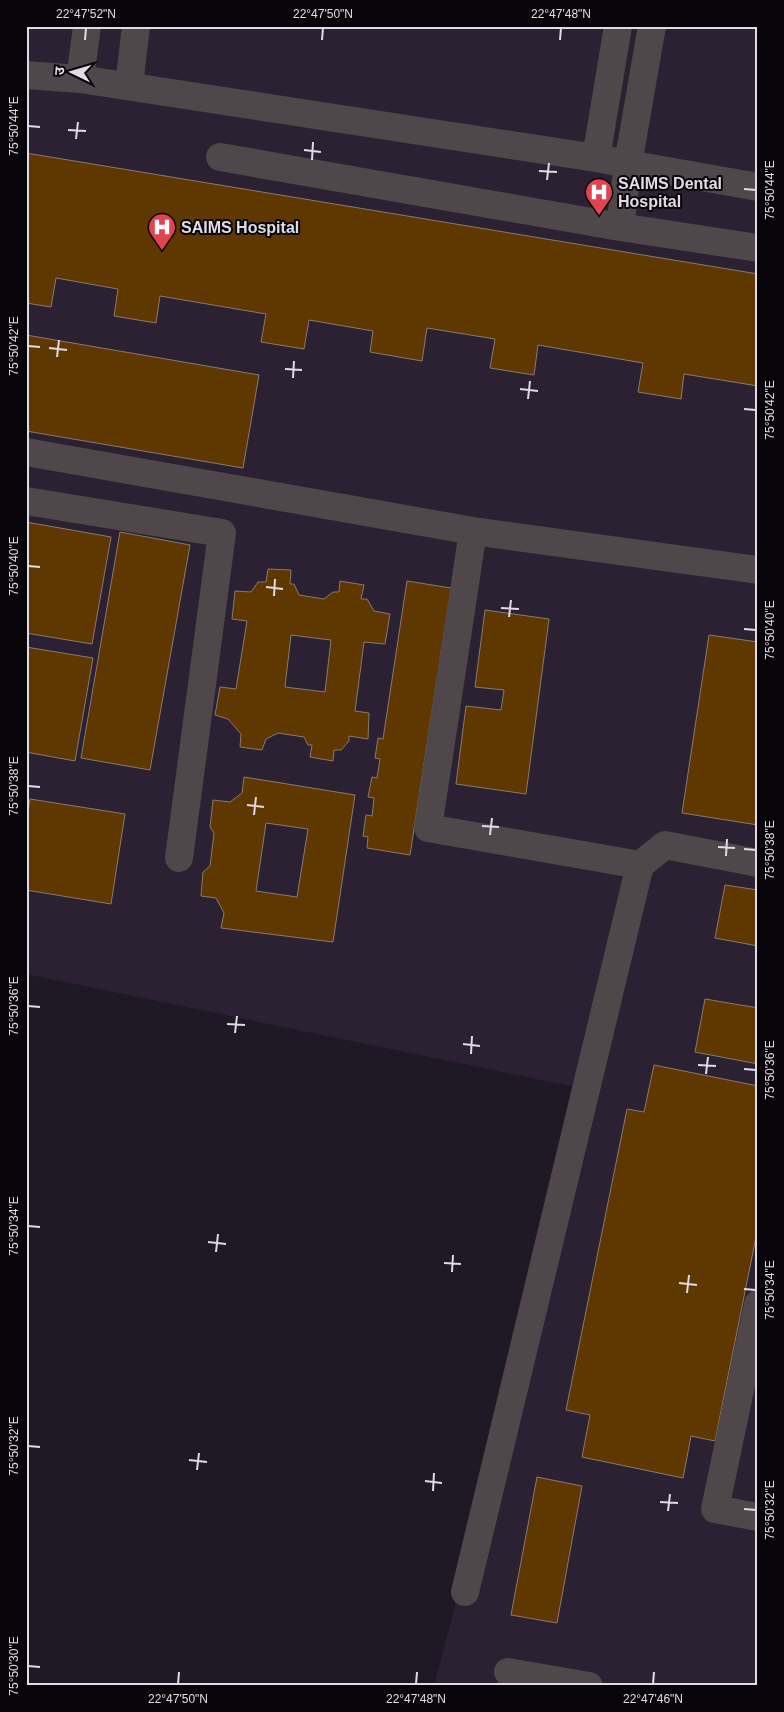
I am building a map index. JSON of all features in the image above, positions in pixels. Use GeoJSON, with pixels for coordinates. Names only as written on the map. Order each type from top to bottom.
{"type":"FeatureCollection","features":[{"type":"Feature","properties":{"kind":"lane"},"geometry":{"type":"LineString","coordinates":[[80,79],[87,26]]}},
{"type":"Feature","properties":{"kind":"lane"},"geometry":{"type":"LineString","coordinates":[[129,86],[136,26]]}},
{"type":"Feature","properties":{"kind":"lane"},"geometry":{"type":"LineString","coordinates":[[596,158],[618,26]]}},
{"type":"Feature","properties":{"kind":"lane"},"geometry":{"type":"LineString","coordinates":[[620,227],[628,164],[652,26]]}},
{"type":"Feature","properties":{"kind":"lane"},"geometry":{"type":"LineString","coordinates":[[26,74],[129,86],[596,158],[758,187]]}},
{"type":"Feature","properties":{"kind":"lane"},"geometry":{"type":"LineString","coordinates":[[220,157],[620,227],[758,248]]}},
{"type":"Feature","properties":{"kind":"lane"},"geometry":{"type":"LineString","coordinates":[[26,452],[472,531],[758,570]]}},
{"type":"Feature","properties":{"kind":"lane"},"geometry":{"type":"LineString","coordinates":[[26,501],[222,534],[180,858]]}},
{"type":"Feature","properties":{"kind":"lane"},"geometry":{"type":"LineString","coordinates":[[472,531],[428,828],[640,866]]}},
{"type":"Feature","properties":{"kind":"lane"},"geometry":{"type":"LineString","coordinates":[[465,1592],[640,866],[665,845],[758,863]]}},
{"type":"Feature","properties":{"kind":"lane"},"geometry":{"type":"LineString","coordinates":[[758,1304],[715,1509],[758,1517]]}},
{"type":"Feature","properties":{"kind":"lane"},"geometry":{"type":"LineString","coordinates":[[508,1672],[589,1686]]}},
{"type":"Feature","properties":{"kind":"shaded area"},"geometry":{"type":"Polygon","coordinates":[[[26,26],[758,26],[758,1686],[434,1686],[590,1090],[26,974],[26,26]]]}},
{"type":"Feature","properties":{"kind":"building"},"geometry":{"type":"Polygon","coordinates":[[[26,153],[758,274],[758,386],[684,374],[681,399],[638,392],[643,363],[538,345],[534,375],[490,368],[495,339],[427,328],[422,361],[370,352],[373,331],[309,320],[304,349],[261,342],[266,314],[160,296],[156,323],[114,316],[118,289],[56,278],[51,307],[26,303],[26,153]]]}},
{"type":"Feature","properties":{"kind":"building"},"geometry":{"type":"Polygon","coordinates":[[[26,335],[259,375],[243,468],[26,431],[26,335]]]}},
{"type":"Feature","properties":{"kind":"building"},"geometry":{"type":"Polygon","coordinates":[[[26,522],[111,537],[92,644],[26,633],[26,522]]]}},
{"type":"Feature","properties":{"kind":"building"},"geometry":{"type":"Polygon","coordinates":[[[120,532],[190,545],[150,770],[81,758],[120,532]]]}},
{"type":"Feature","properties":{"kind":"building"},"geometry":{"type":"Polygon","coordinates":[[[268,569],[291,570],[290,584],[294,584],[299,595],[324,599],[333,592],[339,592],[340,581],[364,585],[361,599],[367,599],[374,611],[390,614],[385,644],[364,642],[355,711],[369,713],[368,739],[349,736],[349,741],[341,750],[334,750],[333,761],[310,757],[312,745],[308,745],[304,737],[278,733],[266,739],[262,750],[240,747],[241,734],[228,719],[215,715],[220,687],[236,689],[247,621],[232,619],[235,591],[251,592],[258,582],[266,582],[268,569]],[[291,635],[285,687],[325,692],[331,640],[291,635]]]}},
{"type":"Feature","properties":{"kind":"building"},"geometry":{"type":"Polygon","coordinates":[[[407,581],[451,588],[410,855],[367,848],[368,837],[363,836],[366,815],[372,816],[374,798],[368,797],[372,777],[377,778],[380,759],[375,758],[378,738],[383,739],[407,581]]]}},
{"type":"Feature","properties":{"kind":"building"},"geometry":{"type":"Polygon","coordinates":[[[485,610],[549,619],[526,794],[456,784],[466,706],[501,710],[504,690],[475,687],[485,610]]]}},
{"type":"Feature","properties":{"kind":"building"},"geometry":{"type":"Polygon","coordinates":[[[709,635],[758,642],[758,825],[682,813],[709,635]]]}},
{"type":"Feature","properties":{"kind":"building"},"geometry":{"type":"Polygon","coordinates":[[[26,647],[93,658],[75,761],[26,752],[26,647]]]}},
{"type":"Feature","properties":{"kind":"building"},"geometry":{"type":"Polygon","coordinates":[[[244,777],[355,795],[333,942],[221,928],[224,913],[216,898],[201,896],[203,872],[210,866],[214,833],[210,827],[213,800],[230,802],[242,793],[244,777]],[[266,823],[256,891],[297,897],[308,829],[266,823]]]}},
{"type":"Feature","properties":{"kind":"building"},"geometry":{"type":"Polygon","coordinates":[[[30,799],[125,814],[111,904],[26,890],[26,825],[30,799]]]}},
{"type":"Feature","properties":{"kind":"building"},"geometry":{"type":"Polygon","coordinates":[[[725,885],[758,890],[758,946],[715,938],[725,885]]]}},
{"type":"Feature","properties":{"kind":"building"},"geometry":{"type":"Polygon","coordinates":[[[705,999],[758,1008],[758,1064],[695,1052],[705,999]]]}},
{"type":"Feature","properties":{"kind":"building"},"geometry":{"type":"Polygon","coordinates":[[[654,1065],[758,1086],[758,1227],[715,1441],[691,1436],[683,1478],[582,1457],[590,1415],[566,1410],[627,1109],[644,1112],[654,1065]]]}},
{"type":"Feature","properties":{"kind":"building"},"geometry":{"type":"Polygon","coordinates":[[[537,1477],[582,1486],[557,1623],[511,1615],[537,1477]]]}},
{"type":"Feature","properties":{"kind":"place","name":"SAIMS Dental Hospital"},"geometry":{"type":"Point","coordinates":[599,216]}},
{"type":"Feature","properties":{"kind":"place","name":"SAIMS Hospital"},"geometry":{"type":"Point","coordinates":[162,251]}}]}
